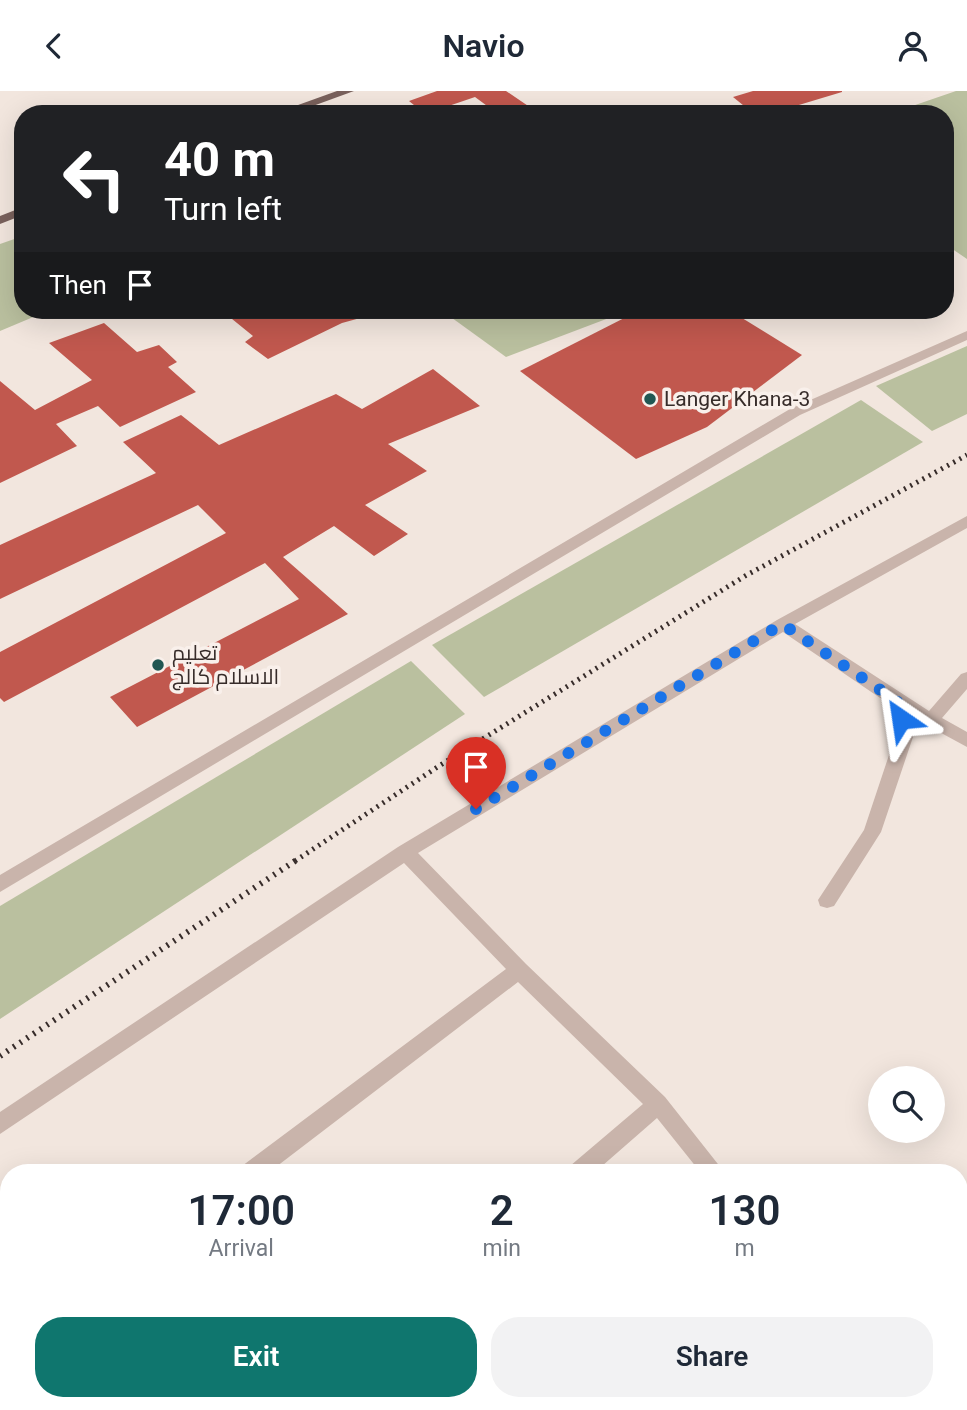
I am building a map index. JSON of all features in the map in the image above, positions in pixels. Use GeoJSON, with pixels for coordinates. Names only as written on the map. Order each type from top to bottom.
{"type":"FeatureCollection","features":[{"type":"Feature","properties":{"kind":"main road"},"geometry":{"type":"LineString","coordinates":[[306,105],[348,91]]}},
{"type":"Feature","properties":{"kind":"street"},"geometry":{"type":"LineString","coordinates":[[0,884],[795,412],[967,335]]}},
{"type":"Feature","properties":{"kind":"street"},"geometry":{"type":"LineString","coordinates":[[0,1124],[405,852],[782,624],[967,521]]}},
{"type":"Feature","properties":{"kind":"street"},"geometry":{"type":"LineString","coordinates":[[782,624],[897,701],[967,740]]}},
{"type":"Feature","properties":{"kind":"street"},"geometry":{"type":"LineString","coordinates":[[931,720],[967,678]]}},
{"type":"Feature","properties":{"kind":"street"},"geometry":{"type":"LineString","coordinates":[[827,900],[872,832],[904,737],[897,701]]}},
{"type":"Feature","properties":{"kind":"street"},"geometry":{"type":"LineString","coordinates":[[405,852],[519,970],[658,1104],[708,1164]]}},
{"type":"Feature","properties":{"kind":"street"},"geometry":{"type":"LineString","coordinates":[[262,1164],[519,970]]}},
{"type":"Feature","properties":{"kind":"street"},"geometry":{"type":"LineString","coordinates":[[588,1164],[658,1104]]}},
{"type":"Feature","properties":{"kind":"green space"},"geometry":{"type":"Polygon","coordinates":[[[956,91],[967,91],[967,259],[954,250],[954,105],[915,105],[956,91]]]}},
{"type":"Feature","properties":{"kind":"green space"},"geometry":{"type":"Polygon","coordinates":[[[14,239],[14,319],[29,319],[0,331],[0,244],[14,239]]]}},
{"type":"Feature","properties":{"kind":"green space"},"geometry":{"type":"Polygon","coordinates":[[[453,319],[606,319],[506,357],[453,319]]]}},
{"type":"Feature","properties":{"kind":"green space"},"geometry":{"type":"Polygon","coordinates":[[[967,346],[967,414],[932,431],[876,386],[967,346]]]}},
{"type":"Feature","properties":{"kind":"green space"},"geometry":{"type":"Polygon","coordinates":[[[861,400],[923,442],[484,697],[432,645],[861,400]]]}},
{"type":"Feature","properties":{"kind":"green space"},"geometry":{"type":"Polygon","coordinates":[[[411,661],[465,714],[0,1019],[0,906],[411,661]]]}},
{"type":"Feature","properties":{"kind":"building"},"geometry":{"type":"Polygon","coordinates":[[[437,91],[506,91],[527,105],[486,105],[475,97],[451,105],[414,105],[409,101],[437,91]]]}},
{"type":"Feature","properties":{"kind":"building"},"geometry":{"type":"Polygon","coordinates":[[[753,91],[842,91],[799,105],[743,105],[733,97],[753,91]]]}},
{"type":"Feature","properties":{"kind":"building"},"geometry":{"type":"Polygon","coordinates":[[[232,319],[357,319],[342,323],[268,359],[245,342],[253,336],[232,319]]]}},
{"type":"Feature","properties":{"kind":"building","name":"Langer Khana-3"},"geometry":{"type":"Polygon","coordinates":[[[622,319],[744,319],[802,355],[707,427],[636,459],[520,371],[622,319]]]}},
{"type":"Feature","properties":{"kind":"building"},"geometry":{"type":"Polygon","coordinates":[[[104,323],[137,352],[159,345],[177,362],[168,367],[196,392],[120,427],[98,406],[56,424],[77,446],[0,483],[0,381],[35,410],[92,380],[49,343],[104,323]]]}},
{"type":"Feature","properties":{"kind":"building"},"geometry":{"type":"Polygon","coordinates":[[[433,369],[480,406],[388,444],[427,471],[365,505],[408,534],[374,556],[334,526],[283,557],[348,614],[137,727],[110,697],[299,599],[265,563],[4,702],[0,698],[0,652],[226,533],[198,505],[0,599],[0,545],[156,473],[123,442],[181,415],[219,445],[336,394],[362,409],[433,369]]]}},
{"type":"Feature","properties":{"kind":"railway"},"geometry":{"type":"LineString","coordinates":[[295,861],[439,766],[745,576],[967,455]]}},
{"type":"Feature","properties":{"kind":"railway"},"geometry":{"type":"LineString","coordinates":[[0,1056],[298,859]]}},
{"type":"Feature","properties":{"kind":"place","name":"Langer Khana-3"},"geometry":{"type":"Point","coordinates":[650,399]}},
{"type":"Feature","properties":{"kind":"place","name":"تعلیم الاسلام کالج"},"geometry":{"type":"Point","coordinates":[158,665]}},
{"type":"Feature","properties":{"kind":"route"},"geometry":{"type":"LineString","coordinates":[[476,809],[782,624],[897,701],[901,719]]}}]}
